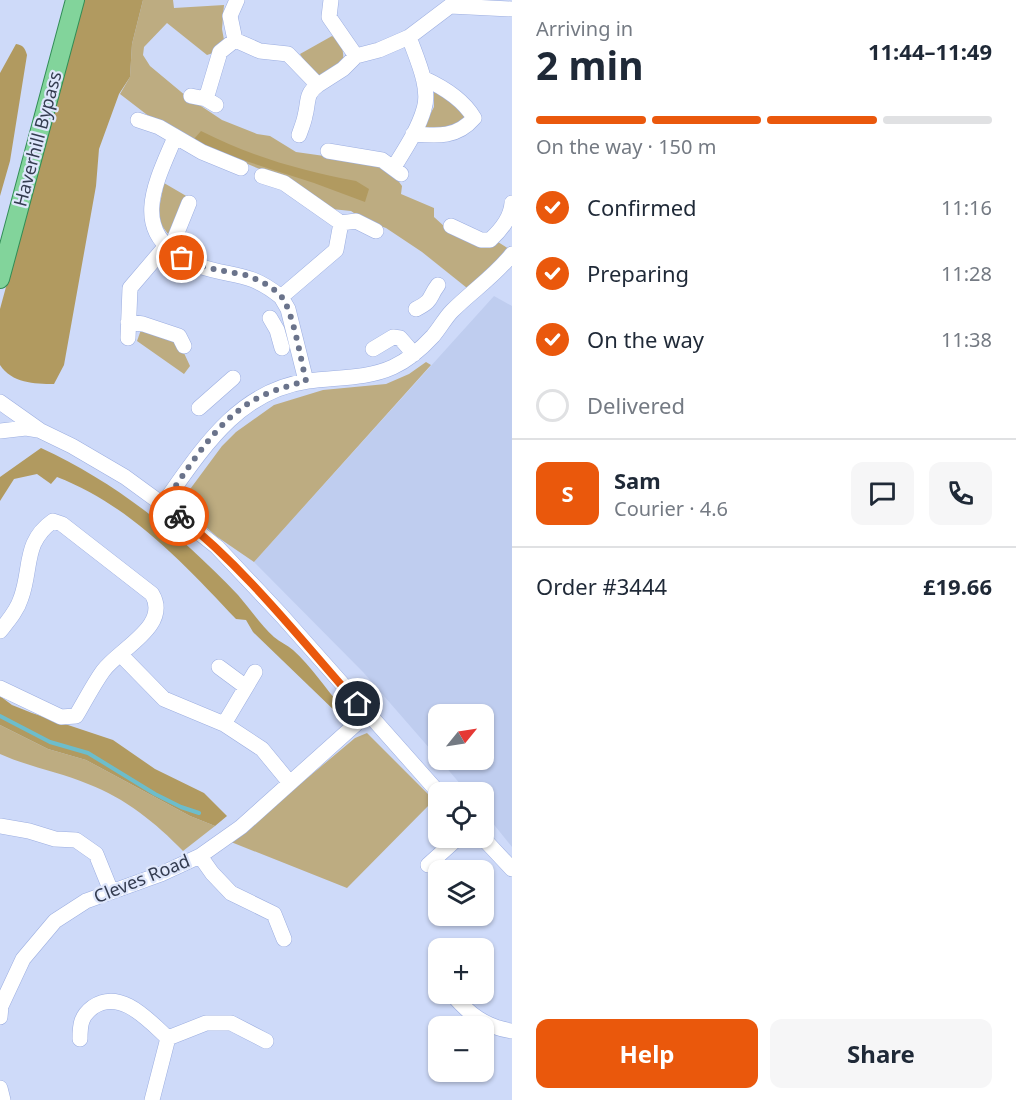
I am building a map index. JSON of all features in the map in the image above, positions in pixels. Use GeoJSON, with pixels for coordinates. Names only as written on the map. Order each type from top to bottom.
{"type":"FeatureCollection","features":[{"type":"Feature","properties":{"kind":"main road","name":"Haverhill Bypass"},"geometry":{"type":"LineString","coordinates":[[0,279],[75,0]]}},
{"type":"Feature","properties":{"kind":"street"},"geometry":{"type":"LineString","coordinates":[[235,40],[230,16],[237,0]]}},
{"type":"Feature","properties":{"kind":"street"},"geometry":{"type":"LineString","coordinates":[[331,0],[329,17],[356,56]]}},
{"type":"Feature","properties":{"kind":"street"},"geometry":{"type":"LineString","coordinates":[[299,135],[306,114],[307,97],[311,90],[343,69],[356,56],[380,50],[409,37],[449,3],[512,9]]}},
{"type":"Feature","properties":{"kind":"street"},"geometry":{"type":"LineString","coordinates":[[328,151],[382,160],[398,171],[425,107],[423,78],[409,37]]}},
{"type":"Feature","properties":{"kind":"street"},"geometry":{"type":"LineString","coordinates":[[235,40],[260,51],[288,54],[318,85]]}},
{"type":"Feature","properties":{"kind":"street"},"geometry":{"type":"LineString","coordinates":[[204,100],[220,52],[235,40]]}},
{"type":"Feature","properties":{"kind":"street"},"geometry":{"type":"LineString","coordinates":[[413,134],[440,136],[465,129],[474,118],[467,106],[438,84],[423,78]]}},
{"type":"Feature","properties":{"kind":"street"},"geometry":{"type":"LineString","coordinates":[[138,120],[159,127],[202,152],[241,168]]}},
{"type":"Feature","properties":{"kind":"street"},"geometry":{"type":"LineString","coordinates":[[175,137],[155,185],[150,217],[156,232],[167,249],[195,265],[247,276],[267,285],[281,297],[288,309],[280,324],[282,348]]}},
{"type":"Feature","properties":{"kind":"street"},"geometry":{"type":"LineString","coordinates":[[261,176],[284,183],[341,223],[356,221],[376,231]]}},
{"type":"Feature","properties":{"kind":"street"},"geometry":{"type":"LineString","coordinates":[[128,338],[130,288],[167,249],[189,203]]}},
{"type":"Feature","properties":{"kind":"street"},"geometry":{"type":"LineString","coordinates":[[451,225],[481,240],[490,240],[504,225],[512,210],[512,203]]}},
{"type":"Feature","properties":{"kind":"street"},"geometry":{"type":"LineString","coordinates":[[281,297],[336,250],[341,223]]}},
{"type":"Feature","properties":{"kind":"street"},"geometry":{"type":"LineString","coordinates":[[497,234],[512,244]]}},
{"type":"Feature","properties":{"kind":"street"},"geometry":{"type":"LineString","coordinates":[[163,504],[204,446],[241,409],[254,400],[283,387],[306,381],[362,376],[393,367],[414,354],[433,337],[452,312],[493,276],[512,254]]}},
{"type":"Feature","properties":{"kind":"street"},"geometry":{"type":"LineString","coordinates":[[416,309],[425,305],[435,291],[452,312]]}},
{"type":"Feature","properties":{"kind":"street"},"geometry":{"type":"LineString","coordinates":[[129,322],[143,324],[179,336],[184,346]]}},
{"type":"Feature","properties":{"kind":"street"},"geometry":{"type":"LineString","coordinates":[[280,324],[306,381]]}},
{"type":"Feature","properties":{"kind":"street"},"geometry":{"type":"LineString","coordinates":[[373,348],[393,337],[400,338],[414,354]]}},
{"type":"Feature","properties":{"kind":"street"},"geometry":{"type":"LineString","coordinates":[[200,408],[229,382],[241,409]]}},
{"type":"Feature","properties":{"kind":"street"},"geometry":{"type":"LineString","coordinates":[[0,402],[41,431],[72,446],[124,477],[163,504],[217,547],[247,577],[429,782]]}},
{"type":"Feature","properties":{"kind":"street"},"geometry":{"type":"LineString","coordinates":[[0,431],[26,428],[41,431]]}},
{"type":"Feature","properties":{"kind":"street"},"geometry":{"type":"LineString","coordinates":[[0,631],[14,613],[21,598],[32,544],[45,527],[53,521],[62,524],[152,594],[157,603],[157,611],[152,623],[104,669],[76,717],[61,717],[0,687]]}},
{"type":"Feature","properties":{"kind":"street"},"geometry":{"type":"LineString","coordinates":[[121,655],[164,699],[224,724],[262,749],[290,783]]}},
{"type":"Feature","properties":{"kind":"street"},"geometry":{"type":"LineString","coordinates":[[219,667],[246,687]]}},
{"type":"Feature","properties":{"kind":"street"},"geometry":{"type":"LineString","coordinates":[[224,724],[255,672]]}},
{"type":"Feature","properties":{"kind":"street","name":"Cleves Road"},"geometry":{"type":"LineString","coordinates":[[0,1010],[23,959],[55,921],[86,901],[161,874],[200,856],[241,827],[367,714]]}},
{"type":"Feature","properties":{"kind":"street"},"geometry":{"type":"LineString","coordinates":[[0,826],[82,843],[96,854],[111,891]]}},
{"type":"Feature","properties":{"kind":"street"},"geometry":{"type":"LineString","coordinates":[[434,860],[447,848]]}},
{"type":"Feature","properties":{"kind":"street"},"geometry":{"type":"LineString","coordinates":[[492,848],[512,869]]}},
{"type":"Feature","properties":{"kind":"street"},"geometry":{"type":"LineString","coordinates":[[200,856],[231,894],[274,914],[284,939]]}},
{"type":"Feature","properties":{"kind":"street"},"geometry":{"type":"LineString","coordinates":[[80,1039],[80,1022],[87,1012],[98,1004],[113,1000],[130,1006],[168,1038]]}},
{"type":"Feature","properties":{"kind":"street"},"geometry":{"type":"LineString","coordinates":[[460,1004],[482,1022],[512,1031]]}},
{"type":"Feature","properties":{"kind":"street"},"geometry":{"type":"LineString","coordinates":[[168,1038],[206,1023],[231,1023],[266,1041]]}},
{"type":"Feature","properties":{"kind":"street"},"geometry":{"type":"LineString","coordinates":[[152,1100],[168,1038]]}},
{"type":"Feature","properties":{"kind":"street"},"geometry":{"type":"LineString","coordinates":[[0,1088],[3,1100]]}},
{"type":"Feature","properties":{"kind":"shaded area"},"geometry":{"type":"Polygon","coordinates":[[[84,0],[143,0],[132,44],[130,77],[119,94],[99,149],[96,186],[64,365],[54,384],[31,383],[11,376],[0,365],[0,309],[84,0]]]}},
{"type":"Feature","properties":{"kind":"shaded area"},"geometry":{"type":"Polygon","coordinates":[[[143,0],[173,0],[174,8],[224,5],[222,29],[224,40],[213,53],[207,55],[167,23],[144,47],[143,55],[150,66],[186,96],[222,120],[257,134],[270,136],[296,152],[374,163],[394,175],[402,186],[401,194],[434,208],[434,217],[445,227],[483,247],[498,242],[509,249],[467,288],[422,252],[386,228],[366,221],[351,211],[332,209],[262,170],[193,141],[178,129],[159,124],[120,94],[130,77],[132,44],[143,0]]]}},
{"type":"Feature","properties":{"kind":"shaded area"},"geometry":{"type":"Polygon","coordinates":[[[332,36],[342,48],[343,64],[319,77],[313,76],[300,54],[332,36]]]}},
{"type":"Feature","properties":{"kind":"shaded area"},"geometry":{"type":"Polygon","coordinates":[[[16,44],[23,47],[27,55],[10,161],[0,196],[0,73],[16,44]]]}},
{"type":"Feature","properties":{"kind":"shaded area"},"geometry":{"type":"Polygon","coordinates":[[[434,91],[464,111],[466,118],[456,128],[422,130],[434,107],[434,91]]]}},
{"type":"Feature","properties":{"kind":"shaded area"},"geometry":{"type":"Polygon","coordinates":[[[201,131],[277,162],[356,181],[369,189],[365,202],[218,152],[194,139],[201,131]]]}},
{"type":"Feature","properties":{"kind":"shaded area"},"geometry":{"type":"Polygon","coordinates":[[[164,183],[188,197],[171,238],[157,219],[164,183]]]}},
{"type":"Feature","properties":{"kind":"shaded area"},"geometry":{"type":"Polygon","coordinates":[[[494,296],[512,306],[512,847],[494,825],[494,782],[459,782],[448,770],[494,770],[494,704],[428,704],[428,747],[363,672],[254,562],[494,296]]]}},
{"type":"Feature","properties":{"kind":"shaded area"},"geometry":{"type":"Polygon","coordinates":[[[142,327],[178,340],[190,366],[184,374],[137,341],[142,327]]]}},
{"type":"Feature","properties":{"kind":"shaded area"},"geometry":{"type":"Polygon","coordinates":[[[426,362],[431,365],[254,562],[216,536],[181,504],[222,446],[236,432],[274,405],[323,390],[386,384],[409,374],[426,362]]]}},
{"type":"Feature","properties":{"kind":"shaded area"},"geometry":{"type":"Polygon","coordinates":[[[41,448],[96,477],[146,512],[193,551],[238,595],[276,639],[293,650],[306,663],[341,706],[338,714],[253,632],[246,620],[236,619],[176,557],[108,503],[57,477],[51,484],[37,474],[14,479],[0,501],[0,477],[41,448]]]}},
{"type":"Feature","properties":{"kind":"shaded area"},"geometry":{"type":"Polygon","coordinates":[[[0,696],[12,705],[32,713],[113,740],[155,769],[204,793],[227,816],[215,826],[190,816],[86,760],[48,749],[0,725],[0,696]]]}},
{"type":"Feature","properties":{"kind":"shaded area"},"geometry":{"type":"Polygon","coordinates":[[[0,725],[48,749],[86,760],[190,816],[215,826],[183,851],[151,821],[115,796],[77,780],[0,754],[0,725]]]}},
{"type":"Feature","properties":{"kind":"shaded area"},"geometry":{"type":"Polygon","coordinates":[[[367,733],[428,794],[428,806],[347,888],[231,842],[355,738],[367,733]]]}},
{"type":"Feature","properties":{"kind":"waterway"},"geometry":{"type":"LineString","coordinates":[[0,716],[50,742],[88,753],[155,794],[199,813]]}},
{"type":"Feature","properties":{"kind":"way so far"},"geometry":{"type":"LineString","coordinates":[[179,516],[163,504],[204,446],[223,425],[254,400],[283,387],[306,381],[288,309],[281,297],[267,285],[247,276],[195,265],[182,258]]}},
{"type":"Feature","properties":{"kind":"route"},"geometry":{"type":"LineString","coordinates":[[179,516],[217,547],[247,577],[358,704]]}}]}
